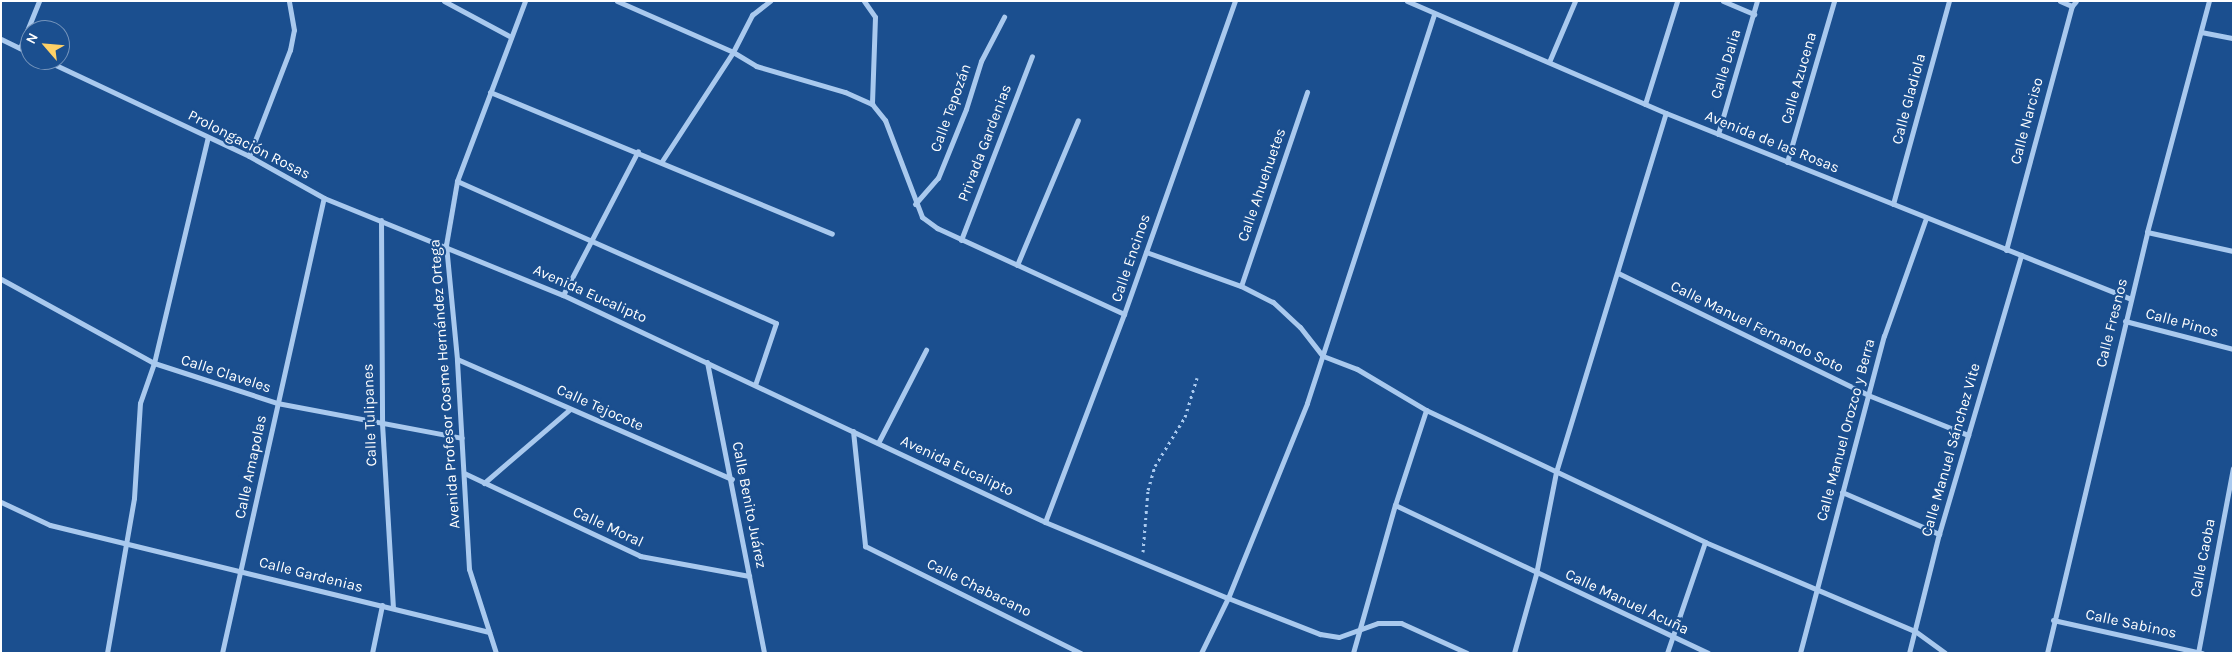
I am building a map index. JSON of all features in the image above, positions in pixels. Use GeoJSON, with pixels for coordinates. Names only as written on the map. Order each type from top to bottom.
{"type":"FeatureCollection","features":[{"type":"Feature","properties":{"kind":"street"},"geometry":{"type":"LineString","coordinates":[[31,20],[39,1]]}},
{"type":"Feature","properties":{"kind":"street"},"geometry":{"type":"LineString","coordinates":[[249,156],[290,50],[294,30],[288,1]]}},
{"type":"Feature","properties":{"kind":"street"},"geometry":{"type":"LineString","coordinates":[[444,1],[511,37]]}},
{"type":"Feature","properties":{"kind":"street","name":"Avenida Profesor Cosme Hernández Ortega"},"geometry":{"type":"LineString","coordinates":[[496,653],[469,569],[458,359],[446,245],[456,181],[525,1]]}},
{"type":"Feature","properties":{"kind":"street"},"geometry":{"type":"LineString","coordinates":[[617,1],[733,52],[756,66],[845,92],[872,104],[885,120],[922,217],[961,240],[1124,314]]}},
{"type":"Feature","properties":{"kind":"street"},"geometry":{"type":"LineString","coordinates":[[662,161],[733,52],[752,15],[770,1]]}},
{"type":"Feature","properties":{"kind":"street"},"geometry":{"type":"LineString","coordinates":[[864,1],[875,17],[872,104]]}},
{"type":"Feature","properties":{"kind":"street","name":"Calle Encinos"},"geometry":{"type":"LineString","coordinates":[[1045,522],[1124,314],[1235,1]]}},
{"type":"Feature","properties":{"kind":"street","name":"Avenida de las Rosas"},"geometry":{"type":"LineString","coordinates":[[1407,1],[1666,113],[2130,299]]}},
{"type":"Feature","properties":{"kind":"street"},"geometry":{"type":"LineString","coordinates":[[1549,62],[1575,1]]}},
{"type":"Feature","properties":{"kind":"street"},"geometry":{"type":"LineString","coordinates":[[1646,104],[1677,1]]}},
{"type":"Feature","properties":{"kind":"street"},"geometry":{"type":"LineString","coordinates":[[1722,1],[1754,14]]}},
{"type":"Feature","properties":{"kind":"street","name":"Calle Dalia"},"geometry":{"type":"LineString","coordinates":[[1718,134],[1758,1]]}},
{"type":"Feature","properties":{"kind":"street","name":"Calle Azucena"},"geometry":{"type":"LineString","coordinates":[[1787,162],[1834,1]]}},
{"type":"Feature","properties":{"kind":"street","name":"Calle Gladiola"},"geometry":{"type":"LineString","coordinates":[[1893,204],[1949,1]]}},
{"type":"Feature","properties":{"kind":"street"},"geometry":{"type":"LineString","coordinates":[[2060,1],[2072,6]]}},
{"type":"Feature","properties":{"kind":"street","name":"Calle Narciso"},"geometry":{"type":"LineString","coordinates":[[2006,250],[2072,6],[2076,1]]}},
{"type":"Feature","properties":{"kind":"street","name":"Calle Fresnos"},"geometry":{"type":"LineString","coordinates":[[2047,653],[2053,620],[2130,299],[2209,1]]}},
{"type":"Feature","properties":{"kind":"street"},"geometry":{"type":"LineString","coordinates":[[1201,653],[1228,598],[1307,403],[1434,14]]}},
{"type":"Feature","properties":{"kind":"street","name":"Calle Tepozán"},"geometry":{"type":"LineString","coordinates":[[916,204],[938,178],[966,109],[981,61],[1004,17]]}},
{"type":"Feature","properties":{"kind":"street"},"geometry":{"type":"LineString","coordinates":[[2201,32],[2233,38]]}},
{"type":"Feature","properties":{"kind":"street"},"geometry":{"type":"LineString","coordinates":[[1,39],[20,48]]}},
{"type":"Feature","properties":{"kind":"street","name":"Privada Gardenias"},"geometry":{"type":"LineString","coordinates":[[961,240],[1032,56]]}},
{"type":"Feature","properties":{"kind":"street","name":"Prolongación Rosas"},"geometry":{"type":"LineString","coordinates":[[66,70],[249,156],[324,198],[446,245]]}},
{"type":"Feature","properties":{"kind":"street"},"geometry":{"type":"LineString","coordinates":[[490,92],[594,137],[638,151],[832,234]]}},
{"type":"Feature","properties":{"kind":"street","name":"Calle Ahuehuetes"},"geometry":{"type":"LineString","coordinates":[[1241,286],[1307,92]]}},
{"type":"Feature","properties":{"kind":"street"},"geometry":{"type":"LineString","coordinates":[[1514,653],[1536,574],[1556,472],[1666,113]]}},
{"type":"Feature","properties":{"kind":"street"},"geometry":{"type":"LineString","coordinates":[[1017,265],[1078,120]]}},
{"type":"Feature","properties":{"kind":"street"},"geometry":{"type":"LineString","coordinates":[[107,653],[134,498],[140,404],[154,363],[208,137]]}},
{"type":"Feature","properties":{"kind":"street"},"geometry":{"type":"LineString","coordinates":[[563,295],[589,240],[638,151]]}},
{"type":"Feature","properties":{"kind":"street"},"geometry":{"type":"LineString","coordinates":[[456,181],[776,323],[755,385]]}},
{"type":"Feature","properties":{"kind":"street","name":"Calle Amapolas"},"geometry":{"type":"LineString","coordinates":[[222,653],[324,198]]}},
{"type":"Feature","properties":{"kind":"street","name":"Calle Manuel Orozco y Berra"},"geometry":{"type":"LineString","coordinates":[[1800,653],[1884,336],[1926,218]]}},
{"type":"Feature","properties":{"kind":"street","name":"Calle Tulipanes"},"geometry":{"type":"LineString","coordinates":[[381,220],[382,423],[393,608]]}},
{"type":"Feature","properties":{"kind":"street"},"geometry":{"type":"LineString","coordinates":[[2147,232],[2233,251]]}},
{"type":"Feature","properties":{"kind":"street","name":"Avenida Eucalipto"},"geometry":{"type":"LineString","coordinates":[[446,245],[563,295],[1045,522],[1228,598],[1320,634],[1339,637],[1378,623],[1401,624],[1468,653]]}},
{"type":"Feature","properties":{"kind":"street"},"geometry":{"type":"LineString","coordinates":[[1146,252],[1241,286],[1273,302],[1300,327],[1322,356],[1357,369],[1426,410],[1705,542],[1817,587],[1915,631],[1945,653]]}},
{"type":"Feature","properties":{"kind":"street","name":"Calle Manuel Sánchez Vite"},"geometry":{"type":"LineString","coordinates":[[1909,653],[1939,534],[2021,256]]}},
{"type":"Feature","properties":{"kind":"street","name":"Calle Manuel Fernando Soto"},"geometry":{"type":"LineString","coordinates":[[1618,273],[1868,395],[1968,436]]}},
{"type":"Feature","properties":{"kind":"street","name":"Calle Claveles"},"geometry":{"type":"LineString","coordinates":[[1,279],[154,363],[277,404],[462,438]]}},
{"type":"Feature","properties":{"kind":"street","name":"Calle Pinos"},"geometry":{"type":"LineString","coordinates":[[2125,321],[2233,349]]}},
{"type":"Feature","properties":{"kind":"street"},"geometry":{"type":"LineString","coordinates":[[878,443],[926,350]]}},
{"type":"Feature","properties":{"kind":"street","name":"Calle Tejocote"},"geometry":{"type":"LineString","coordinates":[[458,359],[732,479]]}},
{"type":"Feature","properties":{"kind":"street","name":"Calle Benito Juárez"},"geometry":{"type":"LineString","coordinates":[[707,362],[732,479],[764,653]]}},
{"type":"Feature","properties":{"kind":"street"},"geometry":{"type":"LineString","coordinates":[[484,483],[570,409]]}},
{"type":"Feature","properties":{"kind":"street"},"geometry":{"type":"LineString","coordinates":[[1353,653],[1395,505],[1426,410]]}},
{"type":"Feature","properties":{"kind":"street","name":"Calle Chabacano"},"geometry":{"type":"LineString","coordinates":[[853,431],[865,546],[1081,653]]}},
{"type":"Feature","properties":{"kind":"street","name":"Calle Caoba"},"geometry":{"type":"LineString","coordinates":[[2199,652],[2233,468]]}},
{"type":"Feature","properties":{"kind":"street","name":"Calle Moral"},"geometry":{"type":"LineString","coordinates":[[464,473],[640,556],[750,576]]}},
{"type":"Feature","properties":{"kind":"street"},"geometry":{"type":"LineString","coordinates":[[1842,492],[1939,534]]}},
{"type":"Feature","properties":{"kind":"street","name":"Calle Gardenias"},"geometry":{"type":"LineString","coordinates":[[1,502],[50,525],[126,541],[489,632]]}},
{"type":"Feature","properties":{"kind":"street","name":"Calle Manuel Acuña"},"geometry":{"type":"LineString","coordinates":[[1395,505],[1536,574],[1708,653]]}},
{"type":"Feature","properties":{"kind":"street"},"geometry":{"type":"LineString","coordinates":[[1667,653],[1705,542]]}},
{"type":"Feature","properties":{"kind":"street"},"geometry":{"type":"LineString","coordinates":[[372,653],[382,605]]}},
{"type":"Feature","properties":{"kind":"street","name":"Calle Sabinos"},"geometry":{"type":"LineString","coordinates":[[2053,620],[2199,652]]}},
{"type":"Feature","properties":{"kind":"path"},"geometry":{"type":"LineString","coordinates":[[1143,562],[1150,482],[1163,448],[1176,435],[1185,417],[1197,378]]}}]}
